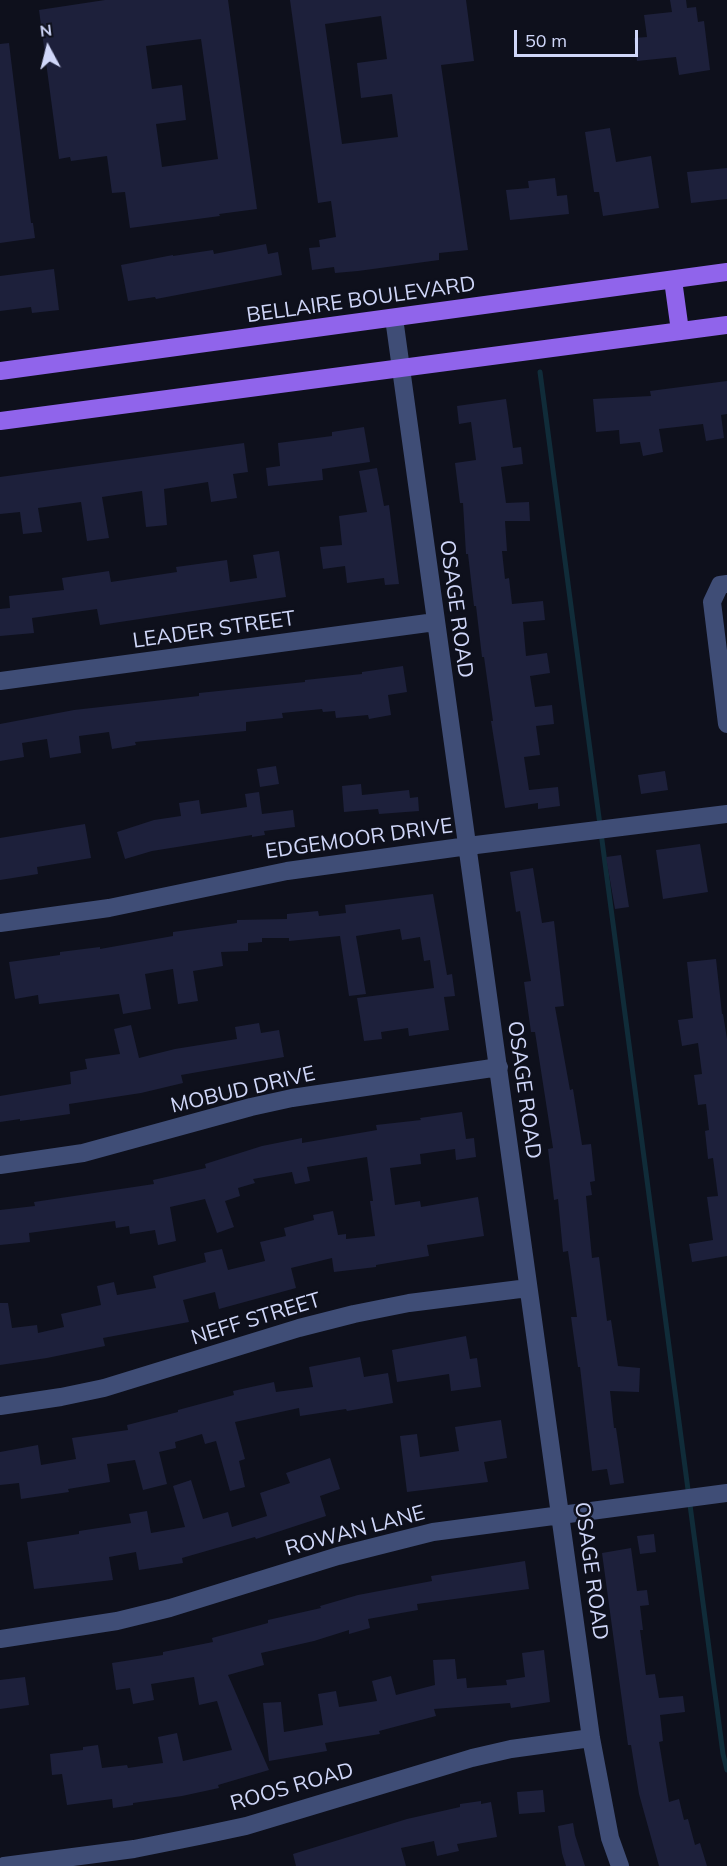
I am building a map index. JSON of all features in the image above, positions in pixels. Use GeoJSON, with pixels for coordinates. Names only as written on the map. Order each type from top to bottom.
{"type":"FeatureCollection","features":[{"type":"Feature","properties":{"kind":"main road","name":"BELLAIRE BOULEVARD"},"geometry":{"type":"LineString","coordinates":[[0,371],[727,272]]}},
{"type":"Feature","properties":{"kind":"main road"},"geometry":{"type":"LineString","coordinates":[[673,280],[680,331]]}},
{"type":"Feature","properties":{"kind":"main road"},"geometry":{"type":"LineString","coordinates":[[0,421],[727,325]]}},
{"type":"Feature","properties":{"kind":"street","name":"OSAGE ROAD"},"geometry":{"type":"LineString","coordinates":[[394,318],[591,1738],[610,1838],[620,1866]]}},
{"type":"Feature","properties":{"kind":"street"},"geometry":{"type":"LineString","coordinates":[[724,584],[712,602],[727,724]]}},
{"type":"Feature","properties":{"kind":"street","name":"LEADER STREET"},"geometry":{"type":"LineString","coordinates":[[0,681],[435,622]]}},
{"type":"Feature","properties":{"kind":"street","name":"EDGEMOOR DRIVE"},"geometry":{"type":"LineString","coordinates":[[0,923],[109,908],[287,871],[727,814]]}},
{"type":"Feature","properties":{"kind":"street","name":"MOBUD DRIVE"},"geometry":{"type":"LineString","coordinates":[[0,1165],[83,1153],[291,1098],[499,1067]]}},
{"type":"Feature","properties":{"kind":"street","name":"NEFF STREET"},"geometry":{"type":"LineString","coordinates":[[0,1406],[104,1388],[299,1328],[354,1314],[409,1303],[528,1288]]}},
{"type":"Feature","properties":{"kind":"street","name":"ROWAN LANE"},"geometry":{"type":"LineString","coordinates":[[0,1639],[117,1621],[170,1608],[338,1556],[433,1532],[727,1493]]}},
{"type":"Feature","properties":{"kind":"street","name":"ROOS ROAD"},"geometry":{"type":"LineString","coordinates":[[4,1866],[134,1849],[246,1826],[472,1758],[511,1749],[591,1738]]}},
{"type":"Feature","properties":{"kind":"building"},"geometry":{"type":"Polygon","coordinates":[[[105,0],[228,0],[257,209],[130,228],[125,192],[112,193],[107,156],[71,161],[70,157],[59,159],[39,10],[105,0]],[[201,39],[146,46],[152,89],[182,85],[186,120],[156,124],[162,167],[218,159],[201,39]]]}},
{"type":"Feature","properties":{"kind":"building"},"geometry":{"type":"Polygon","coordinates":[[[290,0],[466,0],[474,61],[441,65],[468,250],[439,253],[439,260],[358,271],[335,273],[334,267],[312,270],[309,248],[320,247],[319,240],[336,237],[331,201],[318,203],[290,0]],[[381,16],[325,24],[342,144],[398,137],[392,94],[361,98],[357,63],[387,59],[381,16]]]}},
{"type":"Feature","properties":{"kind":"building"},"geometry":{"type":"Polygon","coordinates":[[[670,0],[686,0],[687,8],[696,7],[698,22],[704,21],[710,70],[679,75],[676,57],[637,61],[634,38],[647,37],[644,15],[672,12],[670,0]]]}},
{"type":"Feature","properties":{"kind":"building"},"geometry":{"type":"Polygon","coordinates":[[[9,43],[31,223],[33,223],[35,238],[0,243],[0,44],[9,43]]]}},
{"type":"Feature","properties":{"kind":"building"},"geometry":{"type":"Polygon","coordinates":[[[610,128],[616,162],[651,156],[659,208],[603,216],[599,192],[594,192],[585,132],[610,128]]]}},
{"type":"Feature","properties":{"kind":"building"},"geometry":{"type":"Polygon","coordinates":[[[727,168],[727,199],[691,203],[687,172],[727,168]]]}},
{"type":"Feature","properties":{"kind":"building"},"geometry":{"type":"Polygon","coordinates":[[[555,178],[557,196],[567,195],[569,214],[510,220],[506,190],[529,188],[528,181],[555,178]]]}},
{"type":"Feature","properties":{"kind":"building"},"geometry":{"type":"Polygon","coordinates":[[[266,244],[268,254],[278,252],[282,275],[156,299],[155,297],[128,301],[121,265],[213,250],[214,254],[266,244]]]}},
{"type":"Feature","properties":{"kind":"building"},"geometry":{"type":"Polygon","coordinates":[[[54,269],[59,310],[32,313],[31,307],[0,311],[0,276],[54,269]]]}},
{"type":"Feature","properties":{"kind":"building"},"geometry":{"type":"Polygon","coordinates":[[[727,381],[727,414],[721,415],[724,438],[706,441],[703,424],[659,429],[663,452],[643,456],[640,442],[620,444],[619,430],[596,432],[593,399],[651,396],[650,391],[727,381]]]}},
{"type":"Feature","properties":{"kind":"building"},"geometry":{"type":"Polygon","coordinates":[[[506,399],[513,448],[521,447],[523,464],[501,467],[506,503],[529,502],[530,521],[505,521],[507,551],[502,551],[505,579],[509,578],[512,604],[543,601],[545,620],[523,622],[526,656],[547,653],[550,673],[530,676],[535,707],[552,705],[554,724],[536,726],[540,755],[524,757],[529,790],[558,787],[560,806],[538,809],[538,803],[505,808],[491,721],[493,721],[484,657],[482,657],[476,606],[474,606],[468,554],[466,554],[463,503],[460,503],[455,463],[476,460],[471,422],[459,424],[457,406],[506,399]]]}},
{"type":"Feature","properties":{"kind":"building"},"geometry":{"type":"Polygon","coordinates":[[[364,427],[370,462],[322,469],[323,480],[268,486],[266,468],[280,466],[278,443],[332,436],[332,432],[364,427]]]}},
{"type":"Feature","properties":{"kind":"building"},"geometry":{"type":"Polygon","coordinates":[[[244,443],[248,472],[233,474],[237,498],[211,502],[208,482],[164,489],[167,525],[146,527],[142,491],[102,497],[109,538],[87,541],[81,502],[38,508],[42,532],[23,534],[20,512],[0,514],[0,477],[244,443]]]}},
{"type":"Feature","properties":{"kind":"building"},"geometry":{"type":"Polygon","coordinates":[[[377,468],[384,506],[389,505],[399,584],[385,585],[384,578],[347,583],[345,566],[323,569],[320,547],[342,545],[339,516],[367,512],[359,471],[377,468]]]}},
{"type":"Feature","properties":{"kind":"building"},"geometry":{"type":"Polygon","coordinates":[[[279,551],[286,597],[100,625],[97,609],[32,618],[34,633],[0,636],[0,609],[10,608],[9,596],[64,590],[62,578],[109,571],[111,582],[177,572],[176,567],[227,560],[230,582],[257,578],[253,555],[279,551]]]}},
{"type":"Feature","properties":{"kind":"building"},"geometry":{"type":"Polygon","coordinates":[[[403,666],[407,692],[388,695],[391,715],[369,719],[368,715],[336,718],[335,711],[323,712],[322,709],[282,713],[283,718],[246,722],[246,731],[135,742],[136,745],[112,749],[109,732],[79,736],[81,753],[50,758],[47,739],[22,743],[24,757],[0,761],[0,724],[74,710],[199,696],[199,693],[305,682],[305,680],[362,674],[362,672],[403,666]]]}},
{"type":"Feature","properties":{"kind":"building"},"geometry":{"type":"Polygon","coordinates":[[[276,766],[279,784],[260,787],[257,769],[276,766]]]}},
{"type":"Feature","properties":{"kind":"building"},"geometry":{"type":"Polygon","coordinates":[[[665,771],[668,790],[641,794],[638,775],[665,771]]]}},
{"type":"Feature","properties":{"kind":"building"},"geometry":{"type":"Polygon","coordinates":[[[361,784],[362,795],[409,790],[410,798],[418,797],[419,811],[379,814],[378,809],[344,812],[342,786],[361,784]]]}},
{"type":"Feature","properties":{"kind":"building"},"geometry":{"type":"Polygon","coordinates":[[[259,792],[262,814],[293,810],[295,827],[264,831],[265,835],[252,837],[252,835],[152,851],[125,859],[117,832],[154,820],[181,816],[179,803],[199,800],[201,814],[247,807],[245,794],[259,792]]]}},
{"type":"Feature","properties":{"kind":"building"},"geometry":{"type":"Polygon","coordinates":[[[85,824],[91,858],[37,867],[38,874],[0,880],[0,838],[85,824]]]}},
{"type":"Feature","properties":{"kind":"building"},"geometry":{"type":"Polygon","coordinates":[[[700,844],[708,892],[663,899],[656,850],[700,844]]]}},
{"type":"Feature","properties":{"kind":"building"},"geometry":{"type":"Polygon","coordinates":[[[621,855],[629,907],[615,909],[606,857],[621,855]]]}},
{"type":"Feature","properties":{"kind":"building"},"geometry":{"type":"Polygon","coordinates":[[[533,868],[542,923],[554,921],[564,1006],[555,1007],[570,1090],[573,1089],[582,1145],[591,1144],[595,1181],[590,1182],[592,1195],[586,1196],[592,1258],[599,1257],[607,1321],[611,1320],[618,1366],[640,1368],[639,1392],[610,1391],[624,1483],[610,1485],[607,1469],[592,1471],[580,1367],[578,1367],[571,1317],[577,1317],[568,1251],[563,1252],[558,1199],[554,1200],[548,1149],[553,1148],[535,1032],[531,1032],[524,982],[531,981],[520,911],[516,912],[510,872],[533,868]]]}},
{"type":"Feature","properties":{"kind":"building"},"geometry":{"type":"Polygon","coordinates":[[[433,894],[447,975],[452,974],[455,996],[444,997],[449,1030],[409,1036],[408,1028],[381,1032],[382,1039],[364,1041],[357,998],[434,988],[430,960],[424,961],[420,937],[402,940],[400,929],[356,936],[366,994],[349,996],[340,936],[289,941],[289,938],[262,938],[262,942],[248,943],[248,951],[221,952],[223,966],[193,971],[198,1001],[178,1004],[173,969],[145,974],[151,1009],[123,1014],[119,994],[39,1004],[38,995],[15,999],[9,962],[60,955],[60,952],[100,947],[100,949],[173,936],[173,932],[237,923],[237,920],[287,919],[287,914],[318,911],[319,916],[346,913],[345,905],[433,894]]]}},
{"type":"Feature","properties":{"kind":"building"},"geometry":{"type":"Polygon","coordinates":[[[716,959],[727,1039],[727,1256],[692,1262],[689,1244],[713,1240],[707,1197],[718,1196],[713,1158],[708,1159],[705,1131],[709,1130],[706,1104],[698,1105],[694,1075],[702,1074],[698,1043],[682,1046],[678,1020],[693,1018],[687,962],[716,959]]]}},
{"type":"Feature","properties":{"kind":"building"},"geometry":{"type":"Polygon","coordinates":[[[259,1023],[261,1033],[279,1030],[284,1057],[181,1075],[183,1083],[141,1093],[69,1104],[70,1114],[0,1122],[0,1096],[71,1084],[70,1072],[87,1069],[85,1059],[120,1054],[114,1029],[131,1025],[139,1058],[175,1049],[237,1039],[235,1027],[259,1023]]]}},
{"type":"Feature","properties":{"kind":"building"},"geometry":{"type":"Polygon","coordinates":[[[462,1112],[466,1139],[474,1138],[476,1157],[456,1160],[455,1149],[420,1154],[421,1164],[390,1168],[395,1205],[420,1201],[421,1207],[478,1197],[484,1236],[427,1245],[429,1256],[376,1265],[376,1267],[334,1272],[332,1258],[291,1268],[296,1288],[219,1309],[215,1292],[183,1300],[189,1322],[103,1338],[105,1346],[0,1365],[0,1303],[8,1303],[12,1328],[37,1325],[38,1333],[64,1327],[61,1314],[101,1305],[97,1286],[114,1282],[117,1295],[156,1288],[153,1276],[206,1262],[204,1253],[222,1249],[228,1270],[265,1261],[260,1242],[286,1236],[284,1228],[314,1220],[313,1215],[333,1211],[338,1235],[346,1234],[346,1239],[375,1236],[367,1157],[307,1167],[310,1181],[295,1184],[292,1172],[253,1179],[255,1183],[238,1188],[240,1196],[225,1201],[234,1227],[217,1233],[205,1199],[170,1207],[176,1241],[158,1245],[155,1230],[130,1234],[129,1226],[116,1228],[115,1221],[29,1233],[30,1242],[0,1245],[0,1210],[35,1206],[34,1202],[154,1184],[153,1180],[206,1168],[205,1164],[262,1146],[302,1138],[302,1143],[377,1130],[376,1125],[462,1112]]]}},
{"type":"Feature","properties":{"kind":"building"},"geometry":{"type":"Polygon","coordinates":[[[466,1336],[470,1359],[477,1358],[481,1387],[451,1391],[449,1374],[397,1382],[392,1350],[466,1336]]]}},
{"type":"Feature","properties":{"kind":"building"},"geometry":{"type":"Polygon","coordinates":[[[360,1357],[364,1377],[388,1373],[393,1403],[300,1416],[299,1408],[235,1422],[245,1459],[239,1461],[245,1487],[230,1491],[216,1441],[205,1444],[202,1434],[175,1442],[176,1448],[159,1452],[167,1484],[143,1490],[135,1460],[107,1464],[110,1482],[68,1489],[69,1492],[21,1499],[19,1483],[0,1485],[0,1452],[38,1445],[41,1465],[76,1459],[72,1438],[128,1430],[127,1425],[234,1395],[233,1391],[274,1382],[276,1392],[313,1387],[309,1367],[360,1357]]]}},
{"type":"Feature","properties":{"kind":"building"},"geometry":{"type":"Polygon","coordinates":[[[501,1420],[507,1458],[484,1462],[488,1482],[407,1492],[400,1436],[417,1434],[420,1457],[459,1451],[455,1427],[501,1420]]]}},
{"type":"Feature","properties":{"kind":"building"},"geometry":{"type":"Polygon","coordinates":[[[330,1458],[340,1489],[320,1496],[326,1516],[256,1539],[255,1537],[182,1558],[183,1563],[139,1570],[136,1552],[109,1557],[113,1580],[34,1589],[27,1542],[131,1523],[129,1514],[147,1511],[151,1533],[185,1527],[173,1486],[191,1480],[203,1519],[228,1512],[232,1527],[267,1516],[260,1493],[290,1483],[286,1473],[330,1458]]]}},
{"type":"Feature","properties":{"kind":"building"},"geometry":{"type":"Polygon","coordinates":[[[654,1534],[656,1552],[640,1554],[637,1536],[654,1534]]]}},
{"type":"Feature","properties":{"kind":"building"},"geometry":{"type":"Polygon","coordinates":[[[631,1548],[637,1591],[647,1590],[649,1605],[640,1606],[643,1630],[640,1630],[646,1675],[655,1674],[659,1698],[683,1696],[685,1712],[660,1715],[663,1741],[659,1742],[669,1802],[679,1799],[684,1820],[688,1819],[695,1845],[700,1843],[707,1866],[659,1866],[639,1794],[631,1745],[628,1745],[602,1553],[631,1548]]]}},
{"type":"Feature","properties":{"kind":"building"},"geometry":{"type":"Polygon","coordinates":[[[525,1561],[529,1589],[417,1604],[418,1610],[368,1619],[370,1628],[349,1634],[349,1630],[261,1653],[264,1665],[228,1675],[269,1770],[218,1785],[219,1788],[113,1808],[112,1799],[67,1805],[62,1774],[52,1775],[50,1754],[83,1750],[83,1747],[98,1745],[102,1768],[127,1765],[128,1768],[163,1763],[158,1737],[177,1733],[183,1761],[232,1750],[217,1701],[199,1705],[194,1677],[151,1684],[154,1700],[133,1704],[130,1688],[116,1690],[112,1663],[163,1655],[163,1652],[213,1642],[212,1638],[268,1623],[268,1620],[321,1608],[320,1606],[358,1595],[432,1581],[431,1576],[525,1561]]]}},
{"type":"Feature","properties":{"kind":"building"},"geometry":{"type":"Polygon","coordinates":[[[544,1650],[550,1702],[511,1708],[510,1703],[434,1709],[436,1716],[379,1731],[380,1734],[325,1743],[327,1751],[269,1761],[263,1703],[281,1702],[284,1732],[323,1725],[318,1694],[336,1691],[339,1707],[377,1701],[372,1681],[391,1676],[396,1695],[435,1685],[433,1660],[455,1659],[457,1679],[466,1678],[467,1688],[507,1685],[506,1680],[525,1677],[522,1653],[544,1650]]]}},
{"type":"Feature","properties":{"kind":"building"},"geometry":{"type":"Polygon","coordinates":[[[25,1677],[29,1705],[0,1709],[0,1680],[25,1677]]]}},
{"type":"Feature","properties":{"kind":"building"},"geometry":{"type":"Polygon","coordinates":[[[543,1790],[545,1812],[519,1814],[517,1792],[543,1790]]]}},
{"type":"Feature","properties":{"kind":"building"},"geometry":{"type":"Polygon","coordinates":[[[481,1801],[481,1804],[491,1802],[497,1837],[457,1844],[459,1851],[437,1856],[434,1841],[401,1848],[406,1866],[296,1866],[293,1854],[407,1819],[460,1807],[460,1804],[481,1801]]]}},
{"type":"Feature","properties":{"kind":"building"},"geometry":{"type":"Polygon","coordinates":[[[573,1823],[585,1866],[566,1866],[562,1853],[558,1826],[573,1823]]]}},
{"type":"Feature","properties":{"kind":"waterway"},"geometry":{"type":"LineString","coordinates":[[540,372],[723,1754],[727,1770]]}}]}
